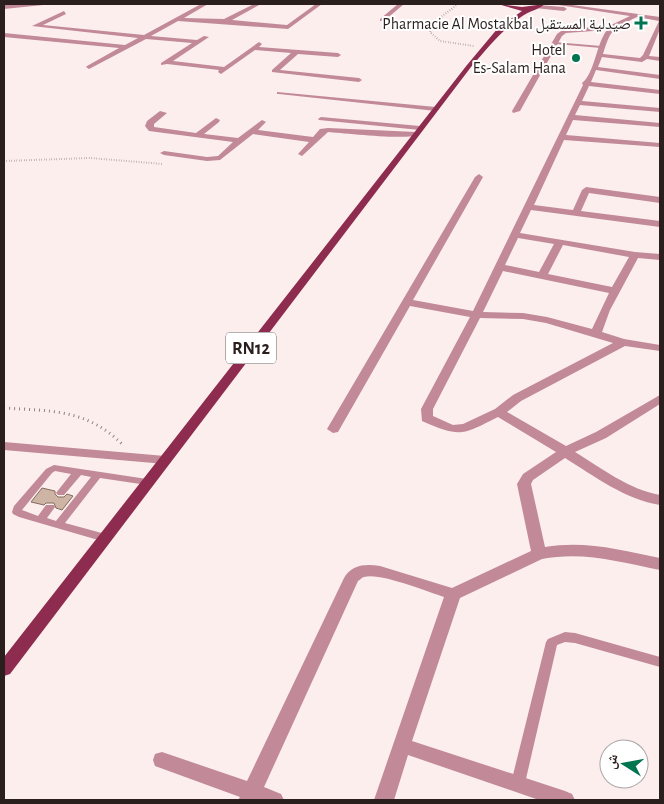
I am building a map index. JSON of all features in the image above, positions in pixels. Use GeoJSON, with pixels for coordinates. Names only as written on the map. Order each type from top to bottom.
{"type":"FeatureCollection","features":[{"type":"Feature","properties":{"kind":"main road"},"geometry":{"type":"LineString","coordinates":[[503,8],[540,6]]}},
{"type":"Feature","properties":{"kind":"main road","name":"RN12"},"geometry":{"type":"LineString","coordinates":[[500,29],[503,8]]}},
{"type":"Feature","properties":{"kind":"main road","name":"RN12"},"geometry":{"type":"LineString","coordinates":[[4,669],[415,135],[500,29],[529,8]]}},
{"type":"Feature","properties":{"kind":"street"},"geometry":{"type":"LineString","coordinates":[[4,7],[50,4]]}},
{"type":"Feature","properties":{"kind":"street"},"geometry":{"type":"LineString","coordinates":[[89,67],[205,4]]}},
{"type":"Feature","properties":{"kind":"street"},"geometry":{"type":"LineString","coordinates":[[225,21],[258,4]]}},
{"type":"Feature","properties":{"kind":"street"},"geometry":{"type":"LineString","coordinates":[[176,19],[288,27],[319,4]]}},
{"type":"Feature","properties":{"kind":"street"},"geometry":{"type":"LineString","coordinates":[[382,20],[401,4]]}},
{"type":"Feature","properties":{"kind":"street"},"geometry":{"type":"LineString","coordinates":[[555,4],[660,21],[645,57]]}},
{"type":"Feature","properties":{"kind":"street"},"geometry":{"type":"LineString","coordinates":[[615,13],[620,4]]}},
{"type":"Feature","properties":{"kind":"street"},"geometry":{"type":"LineString","coordinates":[[540,6],[586,9]]}},
{"type":"Feature","properties":{"kind":"street"},"geometry":{"type":"LineString","coordinates":[[4,41],[64,13]]}},
{"type":"Feature","properties":{"kind":"street"},"geometry":{"type":"LineString","coordinates":[[516,111],[556,43],[558,35],[564,31],[611,28],[635,16]]}},
{"type":"Feature","properties":{"kind":"street"},"geometry":{"type":"LineString","coordinates":[[35,26],[197,42]]}},
{"type":"Feature","properties":{"kind":"street"},"geometry":{"type":"LineString","coordinates":[[611,28],[477,315],[427,409],[427,418],[451,430],[458,429],[499,412],[517,398],[623,342]]}},
{"type":"Feature","properties":{"kind":"street"},"geometry":{"type":"LineString","coordinates":[[4,35],[126,47]]}},
{"type":"Feature","properties":{"kind":"street"},"geometry":{"type":"LineString","coordinates":[[160,67],[206,37]]}},
{"type":"Feature","properties":{"kind":"street"},"geometry":{"type":"LineString","coordinates":[[651,42],[660,43]]}},
{"type":"Feature","properties":{"kind":"street"},"geometry":{"type":"LineString","coordinates":[[166,62],[222,70],[260,43]]}},
{"type":"Feature","properties":{"kind":"street"},"geometry":{"type":"LineString","coordinates":[[253,48],[338,55],[332,61]]}},
{"type":"Feature","properties":{"kind":"street"},"geometry":{"type":"LineString","coordinates":[[600,51],[641,60],[645,57],[660,59]]}},
{"type":"Feature","properties":{"kind":"street"},"geometry":{"type":"LineString","coordinates":[[296,52],[274,71],[359,80]]}},
{"type":"Feature","properties":{"kind":"street"},"geometry":{"type":"LineString","coordinates":[[318,75],[325,68]]}},
{"type":"Feature","properties":{"kind":"street"},"geometry":{"type":"LineString","coordinates":[[593,68],[660,76]]}},
{"type":"Feature","properties":{"kind":"street"},"geometry":{"type":"LineString","coordinates":[[585,83],[660,92]]}},
{"type":"Feature","properties":{"kind":"street"},"geometry":{"type":"LineString","coordinates":[[638,109],[642,90]]}},
{"type":"Feature","properties":{"kind":"street"},"geometry":{"type":"LineString","coordinates":[[577,102],[660,110]]}},
{"type":"Feature","properties":{"kind":"street"},"geometry":{"type":"LineString","coordinates":[[163,113],[150,123],[149,126],[152,129],[241,141]]}},
{"type":"Feature","properties":{"kind":"street"},"geometry":{"type":"LineString","coordinates":[[570,117],[660,125]]}},
{"type":"Feature","properties":{"kind":"street"},"geometry":{"type":"LineString","coordinates":[[198,135],[216,120]]}},
{"type":"Feature","properties":{"kind":"street"},"geometry":{"type":"LineString","coordinates":[[164,153],[220,158],[262,122]]}},
{"type":"Feature","properties":{"kind":"street"},"geometry":{"type":"LineString","coordinates":[[302,154],[323,131],[328,130],[415,135]]}},
{"type":"Feature","properties":{"kind":"street"},"geometry":{"type":"LineString","coordinates":[[251,131],[314,140]]}},
{"type":"Feature","properties":{"kind":"street"},"geometry":{"type":"LineString","coordinates":[[389,134],[415,135]]}},
{"type":"Feature","properties":{"kind":"street"},"geometry":{"type":"LineString","coordinates":[[561,137],[660,145]]}},
{"type":"Feature","properties":{"kind":"street"},"geometry":{"type":"LineString","coordinates":[[333,429],[479,177]]}},
{"type":"Feature","properties":{"kind":"street"},"geometry":{"type":"LineString","coordinates":[[576,213],[586,190],[660,200]]}},
{"type":"Feature","properties":{"kind":"street"},"geometry":{"type":"LineString","coordinates":[[528,207],[660,224]]}},
{"type":"Feature","properties":{"kind":"street"},"geometry":{"type":"LineString","coordinates":[[514,235],[635,255],[660,257]]}},
{"type":"Feature","properties":{"kind":"street"},"geometry":{"type":"LineString","coordinates":[[542,276],[560,242]]}},
{"type":"Feature","properties":{"kind":"street"},"geometry":{"type":"LineString","coordinates":[[596,334],[615,291],[635,255]]}},
{"type":"Feature","properties":{"kind":"street"},"geometry":{"type":"LineString","coordinates":[[499,267],[615,291]]}},
{"type":"Feature","properties":{"kind":"street"},"geometry":{"type":"LineString","coordinates":[[407,302],[477,315],[523,316],[547,320],[623,342],[660,348]]}},
{"type":"Feature","properties":{"kind":"street"},"geometry":{"type":"LineString","coordinates":[[539,554],[524,491],[524,484],[528,478],[565,452],[601,435],[660,399]]}},
{"type":"Feature","properties":{"kind":"street"},"geometry":{"type":"LineString","coordinates":[[499,412],[630,490],[647,498],[660,500]]}},
{"type":"Feature","properties":{"kind":"street"},"geometry":{"type":"LineString","coordinates":[[4,446],[165,460]]}},
{"type":"Feature","properties":{"kind":"street"},"geometry":{"type":"LineString","coordinates":[[250,797],[352,578],[362,571],[376,571],[453,594],[539,554],[566,549],[584,549],[660,564]]}},
{"type":"Feature","properties":{"kind":"street"},"geometry":{"type":"LineString","coordinates":[[384,800],[453,594]]}},
{"type":"Feature","properties":{"kind":"street"},"geometry":{"type":"LineString","coordinates":[[401,745],[565,800]]}},
{"type":"Feature","properties":{"kind":"street"},"geometry":{"type":"LineString","coordinates":[[162,760],[250,797],[274,800]]}},
{"type":"Feature","properties":{"kind":"lane"},"geometry":{"type":"LineString","coordinates":[[556,43],[600,51]]}},
{"type":"Feature","properties":{"kind":"lane"},"geometry":{"type":"LineString","coordinates":[[279,93],[436,109]]}},
{"type":"Feature","properties":{"kind":"lane"},"geometry":{"type":"LineString","coordinates":[[321,119],[415,135]]}},
{"type":"Feature","properties":{"kind":"lane"},"geometry":{"type":"LineString","coordinates":[[105,538],[19,514],[18,508],[52,469],[147,482]]}},
{"type":"Feature","properties":{"kind":"lane"},"geometry":{"type":"LineString","coordinates":[[61,493],[78,472]]}},
{"type":"Feature","properties":{"kind":"lane"},"geometry":{"type":"LineString","coordinates":[[58,525],[98,474]]}},
{"type":"Feature","properties":{"kind":"lane"},"geometry":{"type":"LineString","coordinates":[[40,520],[50,507]]}},
{"type":"Feature","properties":{"kind":"lane"},"geometry":{"type":"LineString","coordinates":[[518,783],[552,642],[565,637],[575,638],[660,662]]}},
{"type":"Feature","properties":{"kind":"path"},"geometry":{"type":"LineString","coordinates":[[458,4],[433,23],[430,32],[440,41],[485,48]]}},
{"type":"Feature","properties":{"kind":"path"},"geometry":{"type":"LineString","coordinates":[[4,161],[90,158],[164,164]]}},
{"type":"Feature","properties":{"kind":"path"},"geometry":{"type":"LineString","coordinates":[[4,408],[61,413],[87,418],[111,433],[135,457]]}},
{"type":"Feature","properties":{"kind":"building"},"geometry":{"type":"Polygon","coordinates":[[[42,488],[55,491],[58,497],[64,497],[67,494],[73,496],[62,510],[56,508],[54,503],[46,503],[44,505],[31,502],[42,488]]]}},
{"type":"Feature","properties":{"kind":"place","name":"Pharmacie Al Mostakbal صيدلية المستقبل"},"geometry":{"type":"Point","coordinates":[641,23]}},
{"type":"Feature","properties":{"kind":"place","name":"Hotel Es-Salam Hana"},"geometry":{"type":"Point","coordinates":[576,58]}}]}
